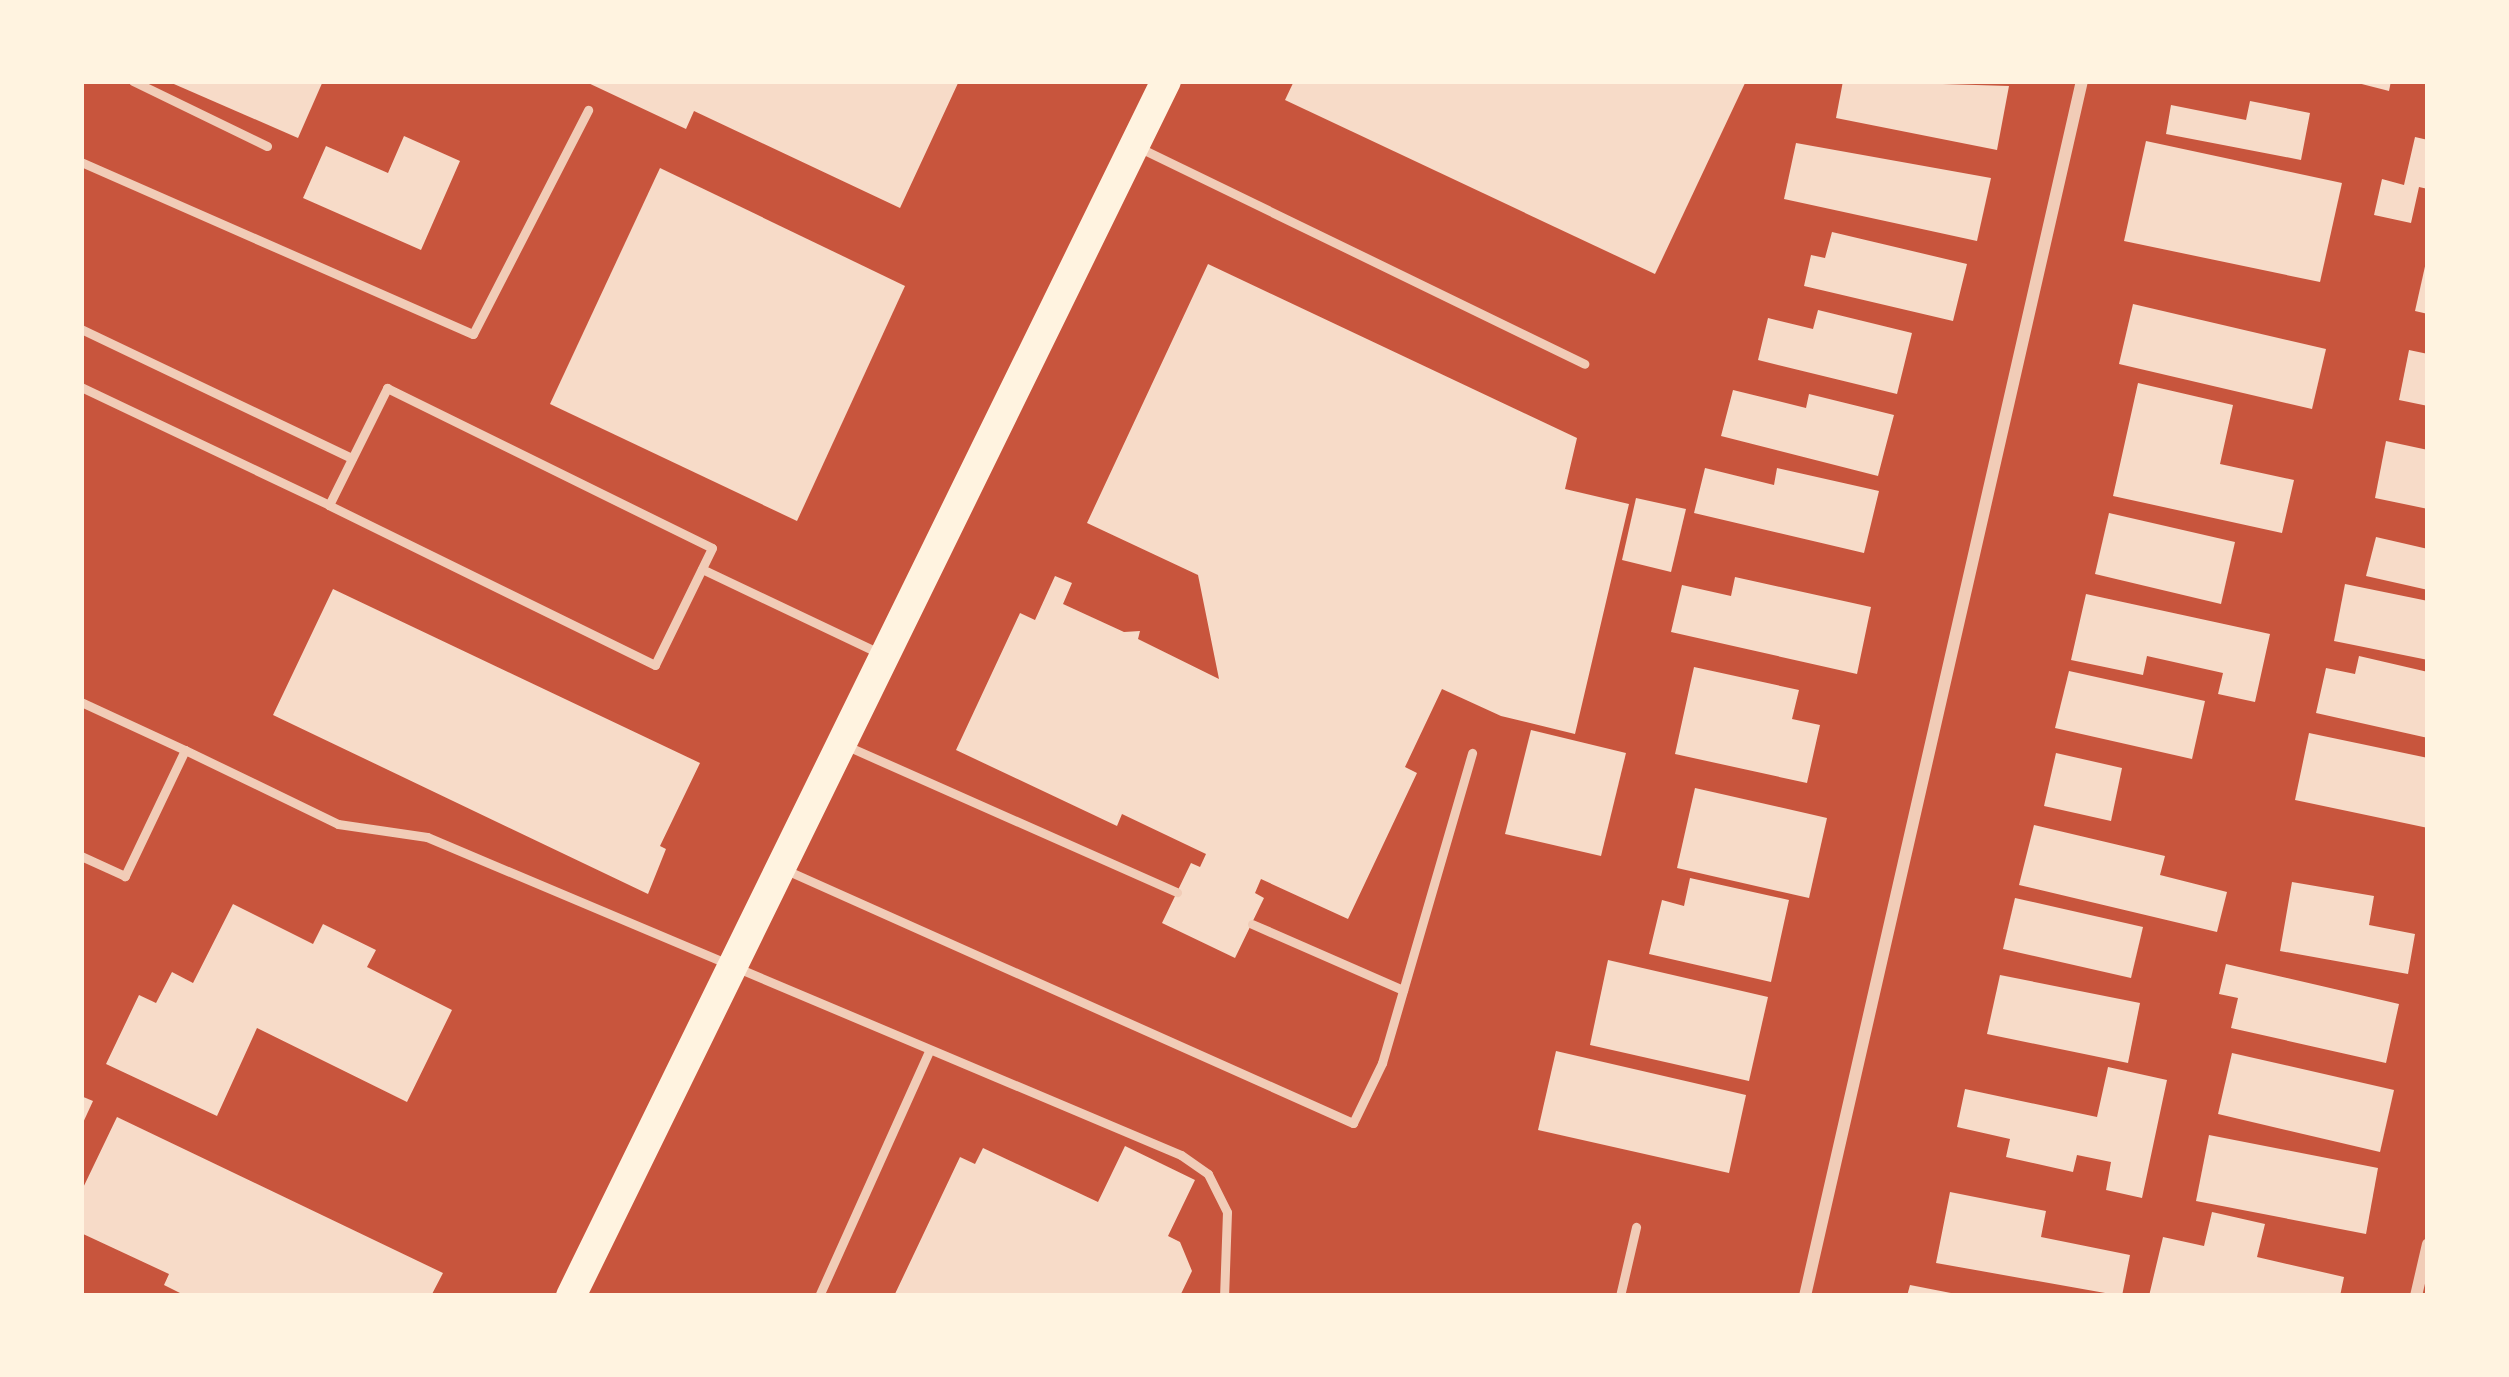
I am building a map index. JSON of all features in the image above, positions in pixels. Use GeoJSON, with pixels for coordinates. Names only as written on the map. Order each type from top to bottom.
{"type":"FeatureCollection","features":[{"type":"Feature","properties":{"kind":"main road"},"geometry":{"type":"LineString","coordinates":[[571,1296],[1166,81]]}},
{"type":"Feature","properties":{"kind":"street"},"geometry":{"type":"LineString","coordinates":[[1805,1296],[2083,81]]}},
{"type":"Feature","properties":{"kind":"street"},"geometry":{"type":"LineString","coordinates":[[2416,1296],[2428,1244]]}},
{"type":"Feature","properties":{"kind":"lane"},"geometry":{"type":"LineString","coordinates":[[133,81],[267,146]]}},
{"type":"Feature","properties":{"kind":"lane"},"geometry":{"type":"LineString","coordinates":[[81,162],[472,334],[588,110]]}},
{"type":"Feature","properties":{"kind":"lane"},"geometry":{"type":"LineString","coordinates":[[1135,145],[1584,364]]}},
{"type":"Feature","properties":{"kind":"lane"},"geometry":{"type":"LineString","coordinates":[[81,329],[352,458]]}},
{"type":"Feature","properties":{"kind":"lane"},"geometry":{"type":"LineString","coordinates":[[81,388],[655,665],[712,548],[387,388],[329,505]]}},
{"type":"Feature","properties":{"kind":"lane"},"geometry":{"type":"LineString","coordinates":[[702,569],[884,655]]}},
{"type":"Feature","properties":{"kind":"lane"},"geometry":{"type":"LineString","coordinates":[[81,702],[338,824],[428,837],[1208,1174],[1228,1212],[1225,1293]]}},
{"type":"Feature","properties":{"kind":"lane"},"geometry":{"type":"LineString","coordinates":[[842,743],[1177,892]]}},
{"type":"Feature","properties":{"kind":"lane"},"geometry":{"type":"LineString","coordinates":[[81,856],[125,876],[185,750]]}},
{"type":"Feature","properties":{"kind":"lane"},"geometry":{"type":"LineString","coordinates":[[781,868],[1353,1123],[1403,990],[1472,754]]}},
{"type":"Feature","properties":{"kind":"lane"},"geometry":{"type":"LineString","coordinates":[[1252,924],[1403,990]]}},
{"type":"Feature","properties":{"kind":"lane"},"geometry":{"type":"LineString","coordinates":[[819,1296],[929,1051]]}},
{"type":"Feature","properties":{"kind":"lane"},"geometry":{"type":"LineString","coordinates":[[1620,1296],[1636,1227]]}},
{"type":"Feature","properties":{"kind":"building"},"geometry":{"type":"Polygon","coordinates":[[[167,81],[323,81],[298,138],[167,81]]]}},
{"type":"Feature","properties":{"kind":"building"},"geometry":{"type":"Polygon","coordinates":[[[584,81],[959,81],[900,208],[694,111],[686,129],[584,81]]]}},
{"type":"Feature","properties":{"kind":"building"},"geometry":{"type":"Polygon","coordinates":[[[1294,81],[1746,81],[1655,274],[1285,100],[1294,81]]]}},
{"type":"Feature","properties":{"kind":"building"},"geometry":{"type":"Polygon","coordinates":[[[1843,81],[2009,86],[1997,150],[1836,118],[1843,81]]]}},
{"type":"Feature","properties":{"kind":"building"},"geometry":{"type":"Polygon","coordinates":[[[2350,81],[2391,81],[2389,91],[2350,81]]]}},
{"type":"Feature","properties":{"kind":"building"},"geometry":{"type":"Polygon","coordinates":[[[2250,101],[2310,113],[2301,160],[2166,134],[2171,105],[2246,120],[2250,101]]]}},
{"type":"Feature","properties":{"kind":"building"},"geometry":{"type":"Polygon","coordinates":[[[404,136],[460,161],[421,250],[303,198],[326,146],[388,173],[404,136]]]}},
{"type":"Feature","properties":{"kind":"building"},"geometry":{"type":"Polygon","coordinates":[[[2415,137],[2428,140],[2428,189],[2419,187],[2411,223],[2374,215],[2382,179],[2404,185],[2415,137]]]}},
{"type":"Feature","properties":{"kind":"building"},"geometry":{"type":"Polygon","coordinates":[[[2146,141],[2342,183],[2320,282],[2124,241],[2146,141]]]}},
{"type":"Feature","properties":{"kind":"building"},"geometry":{"type":"Polygon","coordinates":[[[1796,143],[1991,178],[1977,241],[1784,199],[1796,143]]]}},
{"type":"Feature","properties":{"kind":"building"},"geometry":{"type":"Polygon","coordinates":[[[660,168],[905,286],[797,521],[550,404],[660,168]]]}},
{"type":"Feature","properties":{"kind":"building"},"geometry":{"type":"Polygon","coordinates":[[[1832,232],[1967,264],[1953,321],[1804,286],[1811,255],[1825,258],[1832,232]]]}},
{"type":"Feature","properties":{"kind":"building"},"geometry":{"type":"Polygon","coordinates":[[[2428,262],[2428,314],[2415,311],[2428,262]]]}},
{"type":"Feature","properties":{"kind":"building"},"geometry":{"type":"Polygon","coordinates":[[[1208,264],[1577,438],[1565,489],[1629,504],[1575,734],[1501,716],[1442,689],[1405,767],[1417,773],[1348,919],[1261,879],[1255,893],[1264,898],[1235,958],[1162,923],[1191,863],[1200,867],[1206,854],[1122,814],[1117,826],[956,750],[1020,613],[1035,620],[1055,576],[1072,583],[1063,604],[1124,632],[1140,631],[1138,639],[1219,679],[1198,575],[1087,523],[1208,264]]]}},
{"type":"Feature","properties":{"kind":"building"},"geometry":{"type":"Polygon","coordinates":[[[2133,304],[2326,349],[2312,409],[2119,364],[2133,304]]]}},
{"type":"Feature","properties":{"kind":"building"},"geometry":{"type":"Polygon","coordinates":[[[1818,310],[1912,333],[1897,394],[1758,360],[1768,318],[1813,329],[1818,310]]]}},
{"type":"Feature","properties":{"kind":"building"},"geometry":{"type":"Polygon","coordinates":[[[2409,350],[2428,354],[2428,406],[2399,400],[2409,350]]]}},
{"type":"Feature","properties":{"kind":"building"},"geometry":{"type":"Polygon","coordinates":[[[2138,383],[2233,405],[2220,464],[2294,480],[2282,533],[2113,496],[2138,383]]]}},
{"type":"Feature","properties":{"kind":"building"},"geometry":{"type":"Polygon","coordinates":[[[1733,390],[1806,408],[1809,394],[1894,415],[1878,476],[1721,436],[1733,390]]]}},
{"type":"Feature","properties":{"kind":"building"},"geometry":{"type":"Polygon","coordinates":[[[2386,441],[2428,450],[2428,509],[2375,498],[2386,441]]]}},
{"type":"Feature","properties":{"kind":"building"},"geometry":{"type":"Polygon","coordinates":[[[1705,468],[1774,485],[1777,468],[1879,491],[1864,553],[1694,513],[1705,468]]]}},
{"type":"Feature","properties":{"kind":"building"},"geometry":{"type":"Polygon","coordinates":[[[1636,498],[1686,509],[1671,572],[1622,560],[1636,498]]]}},
{"type":"Feature","properties":{"kind":"building"},"geometry":{"type":"Polygon","coordinates":[[[2109,513],[2235,542],[2221,604],[2095,574],[2109,513]]]}},
{"type":"Feature","properties":{"kind":"building"},"geometry":{"type":"Polygon","coordinates":[[[2376,537],[2428,549],[2428,590],[2366,576],[2376,537]]]}},
{"type":"Feature","properties":{"kind":"building"},"geometry":{"type":"Polygon","coordinates":[[[1735,577],[1871,607],[1857,674],[1671,632],[1682,585],[1731,596],[1735,577]]]}},
{"type":"Feature","properties":{"kind":"building"},"geometry":{"type":"Polygon","coordinates":[[[2345,584],[2428,601],[2428,660],[2334,641],[2345,584]]]}},
{"type":"Feature","properties":{"kind":"building"},"geometry":{"type":"Polygon","coordinates":[[[333,589],[700,763],[660,846],[666,849],[648,894],[273,715],[333,589]]]}},
{"type":"Feature","properties":{"kind":"building"},"geometry":{"type":"Polygon","coordinates":[[[2086,594],[2270,634],[2255,702],[2218,694],[2223,673],[2147,656],[2143,675],[2071,660],[2086,594]]]}},
{"type":"Feature","properties":{"kind":"building"},"geometry":{"type":"Polygon","coordinates":[[[2359,656],[2428,672],[2428,738],[2316,713],[2326,668],[2355,674],[2359,656]]]}},
{"type":"Feature","properties":{"kind":"building"},"geometry":{"type":"Polygon","coordinates":[[[1694,667],[1799,690],[1792,719],[1820,725],[1807,783],[1675,754],[1694,667]]]}},
{"type":"Feature","properties":{"kind":"building"},"geometry":{"type":"Polygon","coordinates":[[[2069,671],[2205,701],[2192,759],[2055,728],[2069,671]]]}},
{"type":"Feature","properties":{"kind":"building"},"geometry":{"type":"Polygon","coordinates":[[[1531,730],[1626,753],[1601,856],[1505,834],[1531,730]]]}},
{"type":"Feature","properties":{"kind":"building"},"geometry":{"type":"Polygon","coordinates":[[[2309,733],[2428,758],[2428,828],[2295,800],[2309,733]]]}},
{"type":"Feature","properties":{"kind":"building"},"geometry":{"type":"Polygon","coordinates":[[[2056,753],[2122,768],[2111,821],[2044,806],[2056,753]]]}},
{"type":"Feature","properties":{"kind":"building"},"geometry":{"type":"Polygon","coordinates":[[[1695,788],[1827,818],[1809,898],[1677,868],[1695,788]]]}},
{"type":"Feature","properties":{"kind":"building"},"geometry":{"type":"Polygon","coordinates":[[[2034,825],[2165,856],[2160,875],[2227,892],[2217,932],[2019,885],[2034,825]]]}},
{"type":"Feature","properties":{"kind":"building"},"geometry":{"type":"Polygon","coordinates":[[[1690,878],[1789,900],[1771,982],[1649,954],[1662,900],[1684,906],[1690,878]]]}},
{"type":"Feature","properties":{"kind":"building"},"geometry":{"type":"Polygon","coordinates":[[[2292,882],[2374,896],[2369,925],[2415,934],[2408,974],[2280,951],[2292,882]]]}},
{"type":"Feature","properties":{"kind":"building"},"geometry":{"type":"Polygon","coordinates":[[[2015,898],[2143,927],[2131,978],[2003,949],[2015,898]]]}},
{"type":"Feature","properties":{"kind":"building"},"geometry":{"type":"Polygon","coordinates":[[[233,904],[313,944],[323,924],[376,950],[367,967],[452,1010],[407,1102],[257,1028],[217,1116],[106,1064],[139,995],[156,1003],[172,972],[193,983],[233,904]]]}},
{"type":"Feature","properties":{"kind":"building"},"geometry":{"type":"Polygon","coordinates":[[[1608,960],[1768,997],[1749,1081],[1590,1045],[1608,960]]]}},
{"type":"Feature","properties":{"kind":"building"},"geometry":{"type":"Polygon","coordinates":[[[2226,964],[2399,1004],[2386,1063],[2231,1028],[2238,998],[2219,994],[2226,964]]]}},
{"type":"Feature","properties":{"kind":"building"},"geometry":{"type":"Polygon","coordinates":[[[2000,975],[2140,1003],[2128,1063],[1987,1034],[2000,975]]]}},
{"type":"Feature","properties":{"kind":"building"},"geometry":{"type":"Polygon","coordinates":[[[1556,1051],[1746,1095],[1729,1173],[1538,1130],[1556,1051]]]}},
{"type":"Feature","properties":{"kind":"building"},"geometry":{"type":"Polygon","coordinates":[[[2232,1053],[2394,1090],[2380,1152],[2218,1114],[2232,1053]]]}},
{"type":"Feature","properties":{"kind":"building"},"geometry":{"type":"Polygon","coordinates":[[[2108,1067],[2167,1080],[2142,1198],[2106,1190],[2111,1162],[2077,1155],[2073,1172],[2006,1157],[2010,1139],[1957,1127],[1965,1089],[2097,1117],[2108,1067]]]}},
{"type":"Feature","properties":{"kind":"building"},"geometry":{"type":"Polygon","coordinates":[[[81,1096],[93,1101],[81,1127],[81,1096]]]}},
{"type":"Feature","properties":{"kind":"building"},"geometry":{"type":"Polygon","coordinates":[[[117,1117],[443,1273],[431,1296],[186,1296],[164,1285],[169,1274],[81,1233],[81,1192],[117,1117]]]}},
{"type":"Feature","properties":{"kind":"building"},"geometry":{"type":"Polygon","coordinates":[[[2209,1135],[2378,1168],[2366,1234],[2196,1201],[2209,1135]]]}},
{"type":"Feature","properties":{"kind":"building"},"geometry":{"type":"Polygon","coordinates":[[[1125,1146],[1195,1180],[1168,1236],[1180,1242],[1192,1271],[1180,1296],[894,1296],[960,1157],[975,1164],[983,1148],[1098,1202],[1125,1146]]]}},
{"type":"Feature","properties":{"kind":"building"},"geometry":{"type":"Polygon","coordinates":[[[1950,1192],[2046,1211],[2041,1237],[2130,1255],[2122,1296],[1936,1263],[1950,1192]]]}},
{"type":"Feature","properties":{"kind":"building"},"geometry":{"type":"Polygon","coordinates":[[[2212,1212],[2265,1224],[2257,1257],[2344,1277],[2340,1296],[2149,1296],[2163,1237],[2204,1246],[2212,1212]]]}},
{"type":"Feature","properties":{"kind":"building"},"geometry":{"type":"Polygon","coordinates":[[[1910,1285],[1956,1294],[1907,1296],[1910,1285]]]}}]}
